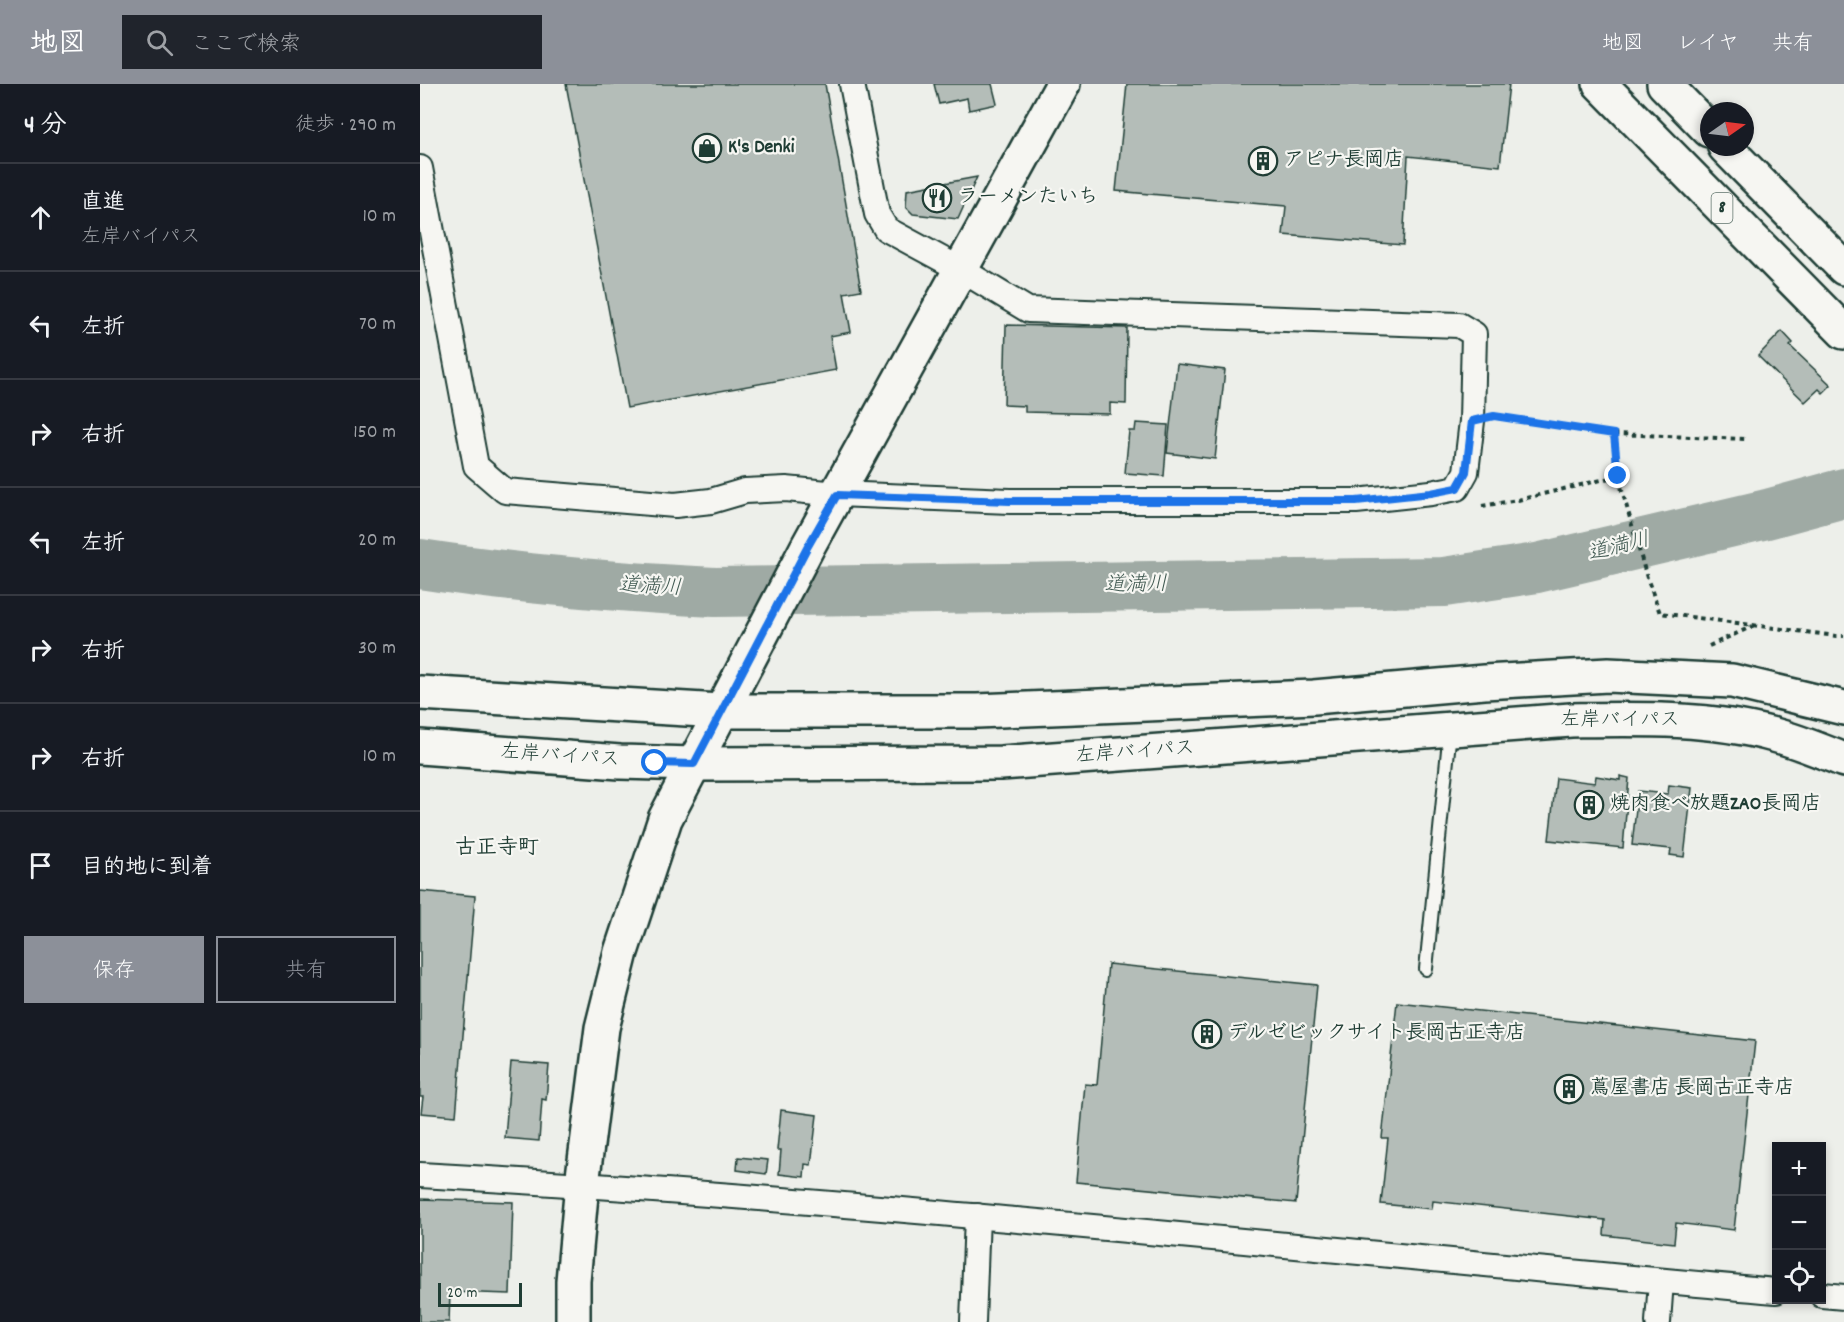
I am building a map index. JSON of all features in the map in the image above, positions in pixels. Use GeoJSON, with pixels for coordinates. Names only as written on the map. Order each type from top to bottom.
{"type":"FeatureCollection","features":[{"type":"Feature","properties":{"kind":"main road"},"geometry":{"type":"LineString","coordinates":[[573,1322],[573,1281],[582,1184],[602,1028],[621,952],[665,819],[808,546],[1063,84]]}},
{"type":"Feature","properties":{"kind":"main road","name":"8"},"geometry":{"type":"LineString","coordinates":[[1600,84],[1844,332]]}},
{"type":"Feature","properties":{"kind":"main road"},"geometry":{"type":"LineString","coordinates":[[1664,84],[1700,121]]}},
{"type":"Feature","properties":{"kind":"main road","name":"8"},"geometry":{"type":"LineString","coordinates":[[1734,156],[1844,268]]}},
{"type":"Feature","properties":{"kind":"main road"},"geometry":{"type":"LineString","coordinates":[[420,693],[720,711],[977,711],[1314,697],[1484,682],[1608,675],[1732,681],[1844,708]]}},
{"type":"Feature","properties":{"kind":"main road"},"geometry":{"type":"LineString","coordinates":[[1314,697],[1360,710],[1440,706],[1450,728]]}},
{"type":"Feature","properties":{"kind":"main road","name":"左岸バイパス"},"geometry":{"type":"LineString","coordinates":[[420,747],[620,762],[694,764],[1001,763],[1450,728],[1571,720],[1661,719],[1724,725],[1775,735],[1844,760]]}},
{"type":"Feature","properties":{"kind":"street"},"geometry":{"type":"LineString","coordinates":[[420,168],[476,466],[505,491],[675,505],[711,501],[745,491],[786,489],[837,495],[1010,501],[1356,501],[1457,488],[1466,472],[1472,421],[1474,334],[1459,325],[1028,310],[960,269],[886,229],[877,214],[852,84]]}},
{"type":"Feature","properties":{"kind":"street"},"geometry":{"type":"LineString","coordinates":[[420,1175],[582,1184],[977,1216],[1772,1291]]}},
{"type":"Feature","properties":{"kind":"street"},"geometry":{"type":"LineString","coordinates":[[974,1322],[977,1216]]}},
{"type":"Feature","properties":{"kind":"street"},"geometry":{"type":"LineString","coordinates":[[1658,1322],[1661,1281]]}},
{"type":"Feature","properties":{"kind":"street"},"geometry":{"type":"LineString","coordinates":[[1826,1295],[1844,1297]]}},
{"type":"Feature","properties":{"kind":"lane"},"geometry":{"type":"LineString","coordinates":[[1426,969],[1450,728]]}},
{"type":"Feature","properties":{"kind":"path"},"geometry":{"type":"LineString","coordinates":[[1472,421],[1494,416],[1614,434],[1745,439]]}},
{"type":"Feature","properties":{"kind":"path"},"geometry":{"type":"LineString","coordinates":[[1614,434],[1618,476],[1647,578],[1660,614],[1844,636]]}},
{"type":"Feature","properties":{"kind":"path"},"geometry":{"type":"LineString","coordinates":[[1482,506],[1518,500],[1618,476]]}},
{"type":"Feature","properties":{"kind":"path"},"geometry":{"type":"LineString","coordinates":[[1709,646],[1754,626]]}},
{"type":"Feature","properties":{"kind":"building"},"geometry":{"type":"Polygon","coordinates":[[[566,84],[825,84],[861,290],[844,293],[851,332],[830,336],[836,370],[627,408],[566,84]]]}},
{"type":"Feature","properties":{"kind":"building"},"geometry":{"type":"Polygon","coordinates":[[[934,84],[992,84],[997,104],[969,110],[967,98],[939,104],[934,84]]]}},
{"type":"Feature","properties":{"kind":"building","name":"アピナ長岡店"},"geometry":{"type":"Polygon","coordinates":[[[1127,84],[1509,84],[1500,166],[1408,156],[1403,245],[1283,235],[1286,206],[1116,191],[1127,84]]]}},
{"type":"Feature","properties":{"kind":"building","name":"ラーメンたいち"},"geometry":{"type":"Polygon","coordinates":[[[977,177],[958,219],[913,214],[906,207],[907,190],[977,177]]]}},
{"type":"Feature","properties":{"kind":"building"},"geometry":{"type":"Polygon","coordinates":[[[1006,325],[1127,328],[1126,404],[1110,403],[1110,414],[1025,412],[1025,406],[1004,405],[1006,325]]]}},
{"type":"Feature","properties":{"kind":"building"},"geometry":{"type":"Polygon","coordinates":[[[1782,331],[1793,343],[1790,346],[1831,385],[1823,393],[1819,389],[1805,402],[1758,356],[1782,331]]]}},
{"type":"Feature","properties":{"kind":"building"},"geometry":{"type":"Polygon","coordinates":[[[1177,364],[1225,370],[1215,459],[1167,453],[1177,364]]]}},
{"type":"Feature","properties":{"kind":"building"},"geometry":{"type":"Polygon","coordinates":[[[1136,423],[1168,425],[1164,476],[1125,473],[1129,431],[1135,431],[1136,423]]]}},
{"type":"Feature","properties":{"kind":"building","name":"焼肉食べ放題ZAO長岡店"},"geometry":{"type":"Polygon","coordinates":[[[1596,776],[1620,780],[1620,776],[1629,778],[1623,848],[1549,840],[1556,778],[1595,783],[1596,776]]]}},
{"type":"Feature","properties":{"kind":"building"},"geometry":{"type":"Polygon","coordinates":[[[1669,785],[1692,788],[1684,857],[1670,855],[1671,849],[1632,845],[1638,791],[1668,794],[1669,785]]]}},
{"type":"Feature","properties":{"kind":"building"},"geometry":{"type":"Polygon","coordinates":[[[420,891],[475,896],[456,1116],[421,1113],[423,1097],[420,1097],[420,891]]]}},
{"type":"Feature","properties":{"kind":"building","name":"デルゼビックサイト長岡古正寺店"},"geometry":{"type":"Polygon","coordinates":[[[1108,964],[1317,985],[1296,1203],[1076,1182],[1085,1084],[1097,1085],[1108,964]]]}},
{"type":"Feature","properties":{"kind":"building","name":"蔦屋書店 長岡古正寺店"},"geometry":{"type":"Polygon","coordinates":[[[1397,1002],[1755,1041],[1734,1230],[1676,1223],[1674,1243],[1604,1235],[1605,1220],[1433,1201],[1432,1209],[1381,1204],[1388,1138],[1382,1138],[1397,1002]]]}},
{"type":"Feature","properties":{"kind":"building"},"geometry":{"type":"Polygon","coordinates":[[[511,1062],[549,1065],[546,1100],[542,1099],[539,1141],[505,1138],[511,1062]]]}},
{"type":"Feature","properties":{"kind":"building"},"geometry":{"type":"Polygon","coordinates":[[[781,1110],[817,1115],[811,1165],[805,1164],[804,1177],[779,1174],[781,1150],[777,1150],[781,1110]]]}},
{"type":"Feature","properties":{"kind":"building"},"geometry":{"type":"Polygon","coordinates":[[[738,1157],[768,1160],[766,1174],[737,1170],[738,1157]]]}},
{"type":"Feature","properties":{"kind":"building"},"geometry":{"type":"Polygon","coordinates":[[[420,1199],[513,1202],[510,1294],[450,1292],[449,1322],[420,1322],[420,1199]]]}},
{"type":"Feature","properties":{"kind":"waterway","name":"道満川"},"geometry":{"type":"LineString","coordinates":[[420,564],[567,582],[715,592],[1444,582],[1537,568],[1767,514],[1844,493]]}},
{"type":"Feature","properties":{"kind":"place","name":"K's Denki"},"geometry":{"type":"Point","coordinates":[707,148]}},
{"type":"Feature","properties":{"kind":"place","name":"アピナ長岡店"},"geometry":{"type":"Point","coordinates":[1263,161]}},
{"type":"Feature","properties":{"kind":"place","name":"ラーメンたいち"},"geometry":{"type":"Point","coordinates":[937,198]}},
{"type":"Feature","properties":{"kind":"place","name":"焼肉食べ放題ZAO長岡店"},"geometry":{"type":"Point","coordinates":[1589,805]}},
{"type":"Feature","properties":{"kind":"place","name":"デルゼビックサイト長岡古正寺店"},"geometry":{"type":"Point","coordinates":[1207,1034]}},
{"type":"Feature","properties":{"kind":"place","name":"蔦屋書店 長岡古正寺店"},"geometry":{"type":"Point","coordinates":[1569,1089]}},
{"type":"Feature","properties":{"kind":"district","name":"古正寺町"},"geometry":{"type":"Point","coordinates":[497,849]}},
{"type":"Feature","properties":{"kind":"route"},"geometry":{"type":"LineString","coordinates":[[655,763],[694,764],[720,711],[837,495],[1010,501],[1356,501],[1431,493],[1457,488],[1466,472],[1472,421],[1494,416],[1614,434],[1618,476]]}}]}
